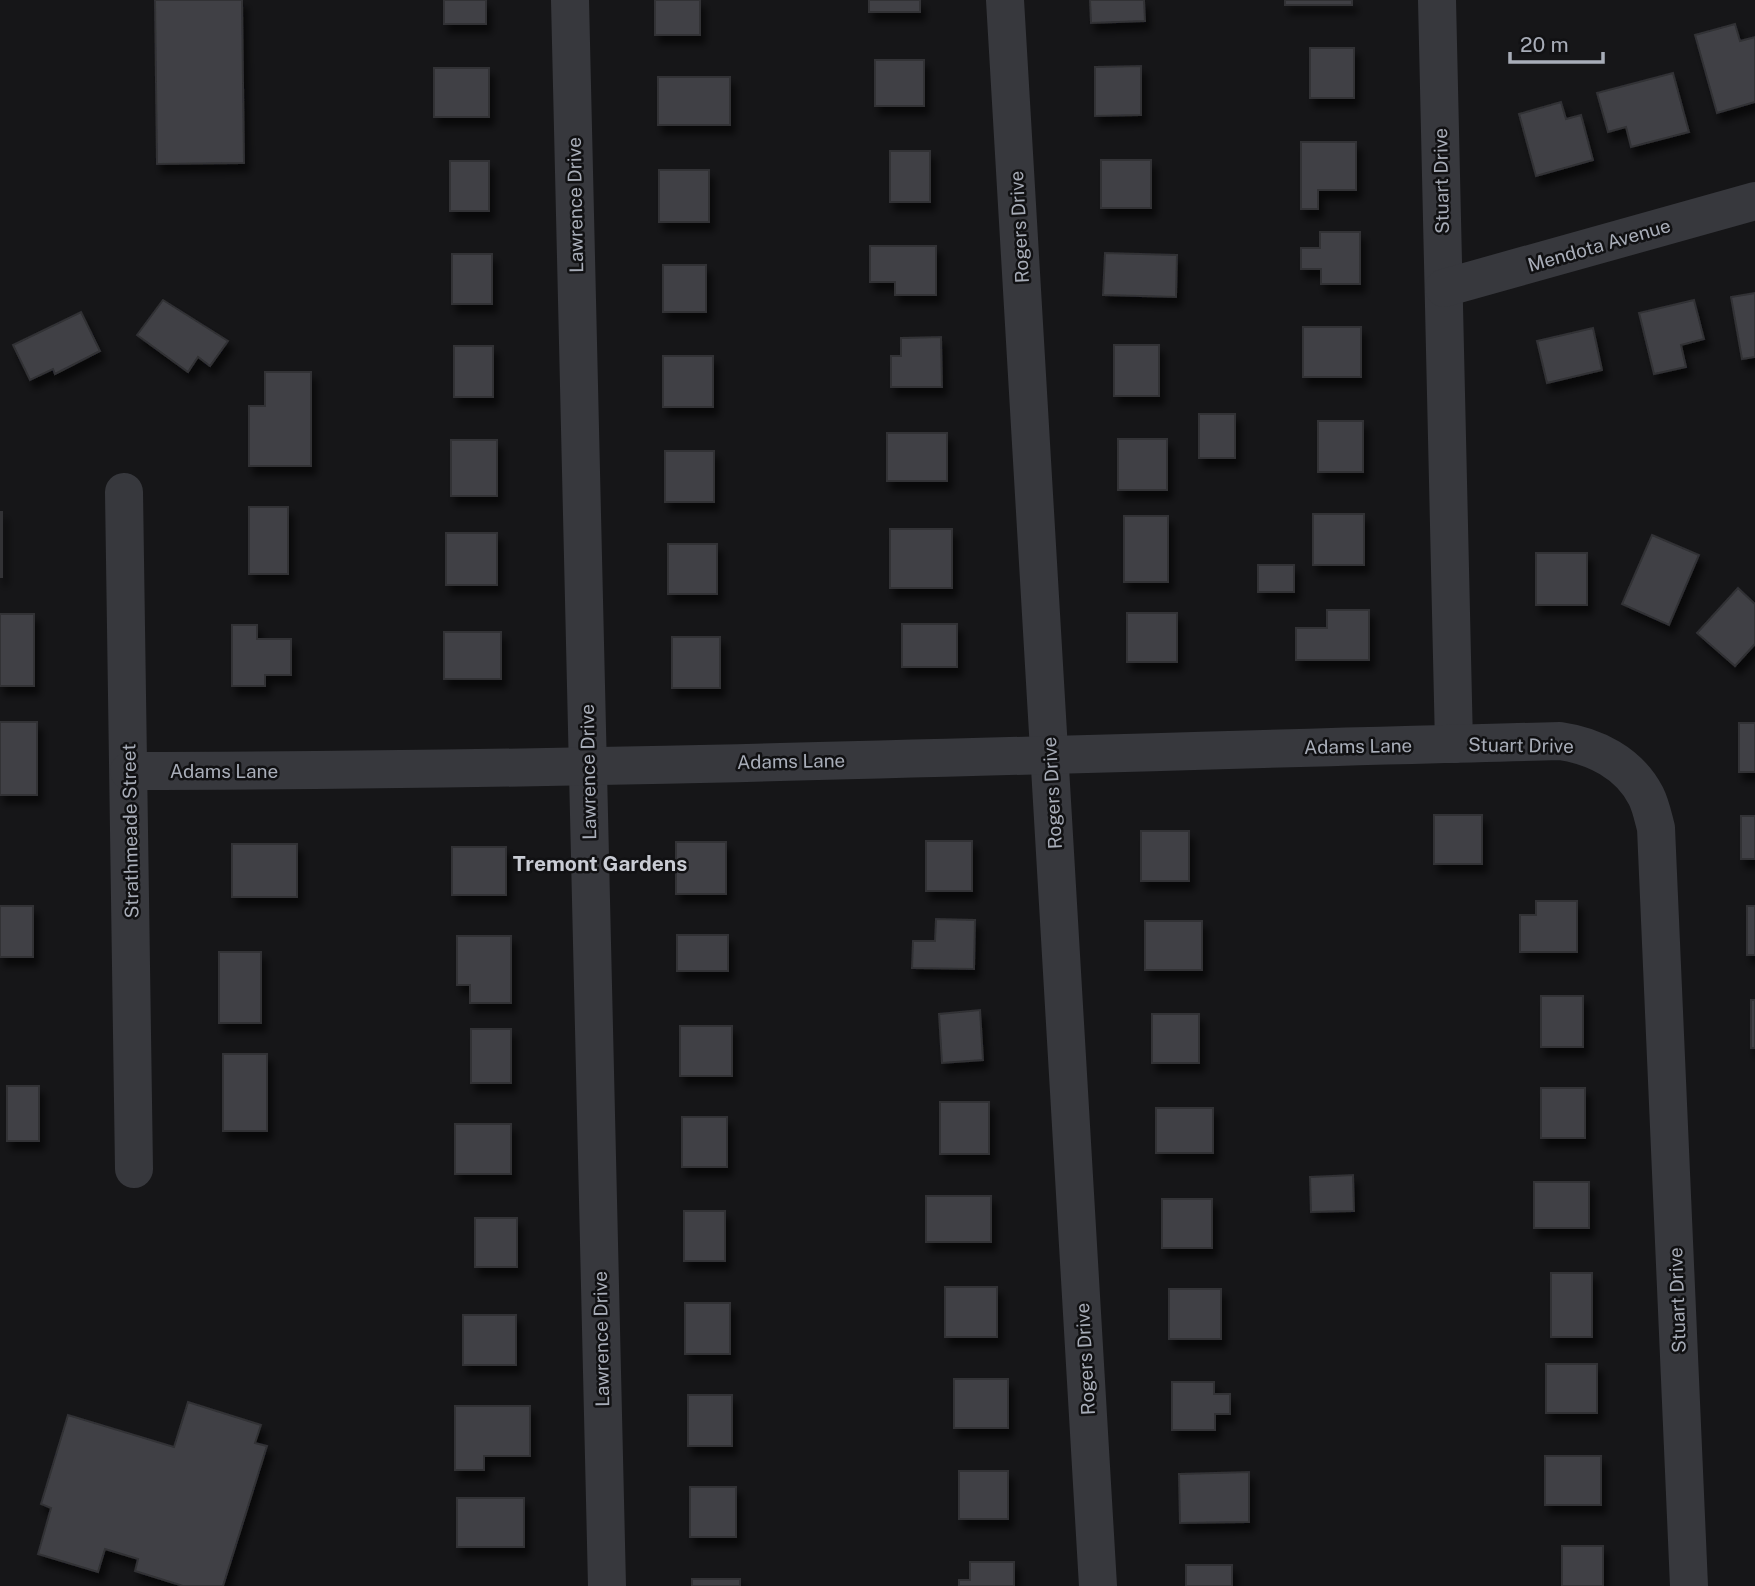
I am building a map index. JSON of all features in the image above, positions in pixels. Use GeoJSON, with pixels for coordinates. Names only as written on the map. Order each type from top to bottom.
{"type":"FeatureCollection","features":[{"type":"Feature","properties":{"kind":"street","name":"Lawrence Drive"},"geometry":{"type":"LineString","coordinates":[[570,0],[607,1586]]}},
{"type":"Feature","properties":{"kind":"street","name":"Rogers Drive"},"geometry":{"type":"LineString","coordinates":[[1005,0],[1098,1586]]}},
{"type":"Feature","properties":{"kind":"street","name":"Stuart Drive"},"geometry":{"type":"LineString","coordinates":[[1437,0],[1454,744],[1560,741],[1580,744],[1611,758],[1633,776],[1647,797],[1656,828],[1689,1586]]}},
{"type":"Feature","properties":{"kind":"street","name":"Mendota Avenue"},"geometry":{"type":"LineString","coordinates":[[1444,288],[1755,201]]}},
{"type":"Feature","properties":{"kind":"street","name":"Strathmeade Street"},"geometry":{"type":"LineString","coordinates":[[124,492],[134,1169]]}},
{"type":"Feature","properties":{"kind":"street","name":"Adams Lane"},"geometry":{"type":"LineString","coordinates":[[129,771],[588,766],[1454,744]]}},
{"type":"Feature","properties":{"kind":"building"},"geometry":{"type":"Polygon","coordinates":[[[155,0],[242,0],[244,163],[157,164],[155,0]]]}},
{"type":"Feature","properties":{"kind":"building"},"geometry":{"type":"Polygon","coordinates":[[[444,0],[486,0],[486,24],[444,24],[444,0]]]}},
{"type":"Feature","properties":{"kind":"building"},"geometry":{"type":"Polygon","coordinates":[[[655,0],[700,0],[700,35],[655,35],[655,0]]]}},
{"type":"Feature","properties":{"kind":"building"},"geometry":{"type":"Polygon","coordinates":[[[869,0],[920,0],[920,12],[869,12],[869,0]]]}},
{"type":"Feature","properties":{"kind":"building"},"geometry":{"type":"Polygon","coordinates":[[[1090,0],[1144,0],[1145,21],[1091,23],[1090,0]]]}},
{"type":"Feature","properties":{"kind":"building"},"geometry":{"type":"Polygon","coordinates":[[[1285,0],[1352,0],[1352,5],[1285,5],[1285,0]]]}},
{"type":"Feature","properties":{"kind":"building"},"geometry":{"type":"Polygon","coordinates":[[[1735,24],[1740,41],[1755,37],[1755,102],[1717,113],[1695,35],[1735,24]]]}},
{"type":"Feature","properties":{"kind":"building"},"geometry":{"type":"Polygon","coordinates":[[[1310,48],[1354,48],[1354,98],[1310,98],[1310,48]]]}},
{"type":"Feature","properties":{"kind":"building"},"geometry":{"type":"Polygon","coordinates":[[[875,60],[924,60],[924,106],[875,106],[875,60]]]}},
{"type":"Feature","properties":{"kind":"building"},"geometry":{"type":"Polygon","coordinates":[[[1141,66],[1141,115],[1095,116],[1095,67],[1141,66]]]}},
{"type":"Feature","properties":{"kind":"building"},"geometry":{"type":"Polygon","coordinates":[[[434,68],[489,68],[489,117],[434,117],[434,68]]]}},
{"type":"Feature","properties":{"kind":"building"},"geometry":{"type":"Polygon","coordinates":[[[1673,73],[1689,132],[1631,147],[1626,127],[1608,132],[1597,93],[1673,73]]]}},
{"type":"Feature","properties":{"kind":"building"},"geometry":{"type":"Polygon","coordinates":[[[658,77],[730,77],[730,125],[658,125],[658,77]]]}},
{"type":"Feature","properties":{"kind":"building"},"geometry":{"type":"Polygon","coordinates":[[[1561,102],[1566,119],[1581,115],[1593,160],[1536,176],[1519,114],[1561,102]]]}},
{"type":"Feature","properties":{"kind":"building"},"geometry":{"type":"Polygon","coordinates":[[[1301,142],[1356,142],[1356,190],[1318,190],[1318,209],[1301,209],[1301,142]]]}},
{"type":"Feature","properties":{"kind":"building"},"geometry":{"type":"Polygon","coordinates":[[[890,151],[930,151],[930,202],[890,202],[890,151]]]}},
{"type":"Feature","properties":{"kind":"building"},"geometry":{"type":"Polygon","coordinates":[[[1101,160],[1151,160],[1151,208],[1101,208],[1101,160]]]}},
{"type":"Feature","properties":{"kind":"building"},"geometry":{"type":"Polygon","coordinates":[[[450,161],[489,161],[489,211],[450,211],[450,161]]]}},
{"type":"Feature","properties":{"kind":"building"},"geometry":{"type":"Polygon","coordinates":[[[659,170],[709,170],[709,222],[659,222],[659,170]]]}},
{"type":"Feature","properties":{"kind":"building"},"geometry":{"type":"Polygon","coordinates":[[[1320,232],[1360,232],[1360,284],[1321,284],[1321,269],[1301,269],[1301,248],[1320,248],[1320,232]]]}},
{"type":"Feature","properties":{"kind":"building"},"geometry":{"type":"Polygon","coordinates":[[[870,246],[936,246],[936,295],[895,295],[895,282],[870,282],[870,246]]]}},
{"type":"Feature","properties":{"kind":"building"},"geometry":{"type":"Polygon","coordinates":[[[1105,253],[1177,255],[1176,297],[1103,295],[1105,253]]]}},
{"type":"Feature","properties":{"kind":"building"},"geometry":{"type":"Polygon","coordinates":[[[452,254],[492,254],[492,304],[452,304],[452,254]]]}},
{"type":"Feature","properties":{"kind":"building"},"geometry":{"type":"Polygon","coordinates":[[[663,265],[706,265],[706,312],[663,312],[663,265]]]}},
{"type":"Feature","properties":{"kind":"building"},"geometry":{"type":"Polygon","coordinates":[[[1755,293],[1755,357],[1742,359],[1731,297],[1755,293]]]}},
{"type":"Feature","properties":{"kind":"building"},"geometry":{"type":"Polygon","coordinates":[[[163,300],[228,341],[210,366],[198,357],[188,372],[137,335],[163,300]]]}},
{"type":"Feature","properties":{"kind":"building"},"geometry":{"type":"Polygon","coordinates":[[[1694,300],[1704,339],[1681,345],[1686,367],[1654,374],[1639,313],[1694,300]]]}},
{"type":"Feature","properties":{"kind":"building"},"geometry":{"type":"Polygon","coordinates":[[[81,312],[100,351],[55,374],[53,369],[30,380],[13,345],[81,312]]]}},
{"type":"Feature","properties":{"kind":"building"},"geometry":{"type":"Polygon","coordinates":[[[1303,327],[1361,327],[1361,377],[1303,377],[1303,327]]]}},
{"type":"Feature","properties":{"kind":"building"},"geometry":{"type":"Polygon","coordinates":[[[1593,328],[1602,370],[1547,383],[1537,341],[1593,328]]]}},
{"type":"Feature","properties":{"kind":"building"},"geometry":{"type":"Polygon","coordinates":[[[941,337],[942,387],[891,387],[891,356],[901,356],[901,338],[941,337]]]}},
{"type":"Feature","properties":{"kind":"building"},"geometry":{"type":"Polygon","coordinates":[[[1114,345],[1159,345],[1159,396],[1114,396],[1114,345]]]}},
{"type":"Feature","properties":{"kind":"building"},"geometry":{"type":"Polygon","coordinates":[[[454,346],[493,346],[493,397],[454,397],[454,346]]]}},
{"type":"Feature","properties":{"kind":"building"},"geometry":{"type":"Polygon","coordinates":[[[663,356],[713,356],[713,407],[663,407],[663,356]]]}},
{"type":"Feature","properties":{"kind":"building"},"geometry":{"type":"Polygon","coordinates":[[[265,372],[311,372],[311,466],[249,466],[249,406],[265,406],[265,372]]]}},
{"type":"Feature","properties":{"kind":"building"},"geometry":{"type":"Polygon","coordinates":[[[1199,414],[1235,414],[1235,458],[1199,458],[1199,414]]]}},
{"type":"Feature","properties":{"kind":"building"},"geometry":{"type":"Polygon","coordinates":[[[1318,421],[1363,421],[1363,472],[1318,472],[1318,421]]]}},
{"type":"Feature","properties":{"kind":"building"},"geometry":{"type":"Polygon","coordinates":[[[887,433],[947,433],[947,481],[887,481],[887,433]]]}},
{"type":"Feature","properties":{"kind":"building"},"geometry":{"type":"Polygon","coordinates":[[[1118,439],[1167,439],[1167,490],[1118,490],[1118,439]]]}},
{"type":"Feature","properties":{"kind":"building"},"geometry":{"type":"Polygon","coordinates":[[[451,440],[497,440],[497,496],[451,496],[451,440]]]}},
{"type":"Feature","properties":{"kind":"building"},"geometry":{"type":"Polygon","coordinates":[[[665,451],[714,451],[714,502],[665,502],[665,451]]]}},
{"type":"Feature","properties":{"kind":"building"},"geometry":{"type":"Polygon","coordinates":[[[249,507],[288,507],[288,574],[249,574],[249,507]]]}},
{"type":"Feature","properties":{"kind":"building"},"geometry":{"type":"Polygon","coordinates":[[[2,512],[2,577],[0,577],[2,512]]]}},
{"type":"Feature","properties":{"kind":"building"},"geometry":{"type":"Polygon","coordinates":[[[1313,514],[1364,514],[1364,565],[1313,565],[1313,514]]]}},
{"type":"Feature","properties":{"kind":"building"},"geometry":{"type":"Polygon","coordinates":[[[1124,516],[1168,516],[1168,582],[1124,582],[1124,516]]]}},
{"type":"Feature","properties":{"kind":"building"},"geometry":{"type":"Polygon","coordinates":[[[890,529],[952,529],[952,588],[890,588],[890,529]]]}},
{"type":"Feature","properties":{"kind":"building"},"geometry":{"type":"Polygon","coordinates":[[[446,533],[497,533],[497,585],[446,585],[446,533]]]}},
{"type":"Feature","properties":{"kind":"building"},"geometry":{"type":"Polygon","coordinates":[[[1652,535],[1699,555],[1669,625],[1622,604],[1652,535]]]}},
{"type":"Feature","properties":{"kind":"building"},"geometry":{"type":"Polygon","coordinates":[[[668,544],[717,544],[717,594],[668,594],[668,544]]]}},
{"type":"Feature","properties":{"kind":"building"},"geometry":{"type":"Polygon","coordinates":[[[1536,553],[1587,553],[1587,605],[1536,605],[1536,553]]]}},
{"type":"Feature","properties":{"kind":"building"},"geometry":{"type":"Polygon","coordinates":[[[1258,565],[1294,565],[1294,592],[1258,592],[1258,565]]]}},
{"type":"Feature","properties":{"kind":"building"},"geometry":{"type":"Polygon","coordinates":[[[1738,588],[1755,604],[1755,644],[1735,666],[1697,633],[1738,588]]]}},
{"type":"Feature","properties":{"kind":"building"},"geometry":{"type":"Polygon","coordinates":[[[1327,610],[1369,610],[1369,660],[1296,660],[1296,628],[1327,628],[1327,610]]]}},
{"type":"Feature","properties":{"kind":"building"},"geometry":{"type":"Polygon","coordinates":[[[1127,613],[1177,613],[1177,662],[1127,662],[1127,613]]]}},
{"type":"Feature","properties":{"kind":"building"},"geometry":{"type":"Polygon","coordinates":[[[0,614],[34,614],[34,686],[0,686],[0,614]]]}},
{"type":"Feature","properties":{"kind":"building"},"geometry":{"type":"Polygon","coordinates":[[[902,624],[957,624],[957,667],[902,667],[902,624]]]}},
{"type":"Feature","properties":{"kind":"building"},"geometry":{"type":"Polygon","coordinates":[[[232,625],[257,625],[257,639],[291,639],[291,675],[265,675],[265,686],[232,686],[232,625]]]}},
{"type":"Feature","properties":{"kind":"building"},"geometry":{"type":"Polygon","coordinates":[[[444,632],[501,632],[501,679],[444,679],[444,632]]]}},
{"type":"Feature","properties":{"kind":"building"},"geometry":{"type":"Polygon","coordinates":[[[672,637],[720,637],[720,688],[672,688],[672,637]]]}},
{"type":"Feature","properties":{"kind":"building"},"geometry":{"type":"Polygon","coordinates":[[[0,722],[37,722],[37,795],[0,795],[0,722]]]}},
{"type":"Feature","properties":{"kind":"building"},"geometry":{"type":"Polygon","coordinates":[[[1739,723],[1755,723],[1755,772],[1739,772],[1739,723]]]}},
{"type":"Feature","properties":{"kind":"building"},"geometry":{"type":"Polygon","coordinates":[[[1434,815],[1482,815],[1482,864],[1434,864],[1434,815]]]}},
{"type":"Feature","properties":{"kind":"building"},"geometry":{"type":"Polygon","coordinates":[[[1741,816],[1755,816],[1755,859],[1741,859],[1741,816]]]}},
{"type":"Feature","properties":{"kind":"building"},"geometry":{"type":"Polygon","coordinates":[[[1141,831],[1189,831],[1189,881],[1141,881],[1141,831]]]}},
{"type":"Feature","properties":{"kind":"building"},"geometry":{"type":"Polygon","coordinates":[[[926,841],[972,841],[972,891],[926,891],[926,841]]]}},
{"type":"Feature","properties":{"kind":"building"},"geometry":{"type":"Polygon","coordinates":[[[676,842],[726,842],[726,894],[676,894],[676,842]]]}},
{"type":"Feature","properties":{"kind":"building"},"geometry":{"type":"Polygon","coordinates":[[[232,844],[297,844],[297,897],[232,897],[232,844]]]}},
{"type":"Feature","properties":{"kind":"building"},"geometry":{"type":"Polygon","coordinates":[[[452,847],[506,847],[506,895],[452,895],[452,847]]]}},
{"type":"Feature","properties":{"kind":"building"},"geometry":{"type":"Polygon","coordinates":[[[1536,901],[1577,901],[1577,952],[1520,952],[1520,915],[1536,915],[1536,901]]]}},
{"type":"Feature","properties":{"kind":"building"},"geometry":{"type":"Polygon","coordinates":[[[0,906],[33,906],[33,957],[0,957],[0,906]]]}},
{"type":"Feature","properties":{"kind":"building"},"geometry":{"type":"Polygon","coordinates":[[[1747,906],[1755,906],[1755,955],[1747,955],[1747,906]]]}},
{"type":"Feature","properties":{"kind":"building"},"geometry":{"type":"Polygon","coordinates":[[[936,919],[975,920],[974,969],[912,968],[913,941],[935,941],[936,919]]]}},
{"type":"Feature","properties":{"kind":"building"},"geometry":{"type":"Polygon","coordinates":[[[1145,921],[1202,921],[1202,970],[1145,970],[1145,921]]]}},
{"type":"Feature","properties":{"kind":"building"},"geometry":{"type":"Polygon","coordinates":[[[677,935],[728,935],[728,971],[677,971],[677,935]]]}},
{"type":"Feature","properties":{"kind":"building"},"geometry":{"type":"Polygon","coordinates":[[[457,936],[511,936],[511,1003],[470,1003],[470,985],[457,985],[457,936]]]}},
{"type":"Feature","properties":{"kind":"building"},"geometry":{"type":"Polygon","coordinates":[[[219,952],[261,952],[261,1023],[219,1023],[219,952]]]}},
{"type":"Feature","properties":{"kind":"building"},"geometry":{"type":"Polygon","coordinates":[[[1541,996],[1583,996],[1583,1047],[1541,1047],[1541,996]]]}},
{"type":"Feature","properties":{"kind":"building"},"geometry":{"type":"Polygon","coordinates":[[[1751,1000],[1755,1000],[1755,1048],[1751,1048],[1751,1000]]]}},
{"type":"Feature","properties":{"kind":"building"},"geometry":{"type":"Polygon","coordinates":[[[980,1010],[983,1060],[942,1063],[939,1014],[980,1010]]]}},
{"type":"Feature","properties":{"kind":"building"},"geometry":{"type":"Polygon","coordinates":[[[1152,1014],[1199,1014],[1199,1063],[1152,1063],[1152,1014]]]}},
{"type":"Feature","properties":{"kind":"building"},"geometry":{"type":"Polygon","coordinates":[[[680,1026],[732,1026],[732,1076],[680,1076],[680,1026]]]}},
{"type":"Feature","properties":{"kind":"building"},"geometry":{"type":"Polygon","coordinates":[[[471,1029],[511,1029],[511,1083],[471,1083],[471,1029]]]}},
{"type":"Feature","properties":{"kind":"building"},"geometry":{"type":"Polygon","coordinates":[[[223,1054],[267,1054],[267,1131],[223,1131],[223,1054]]]}},
{"type":"Feature","properties":{"kind":"building"},"geometry":{"type":"Polygon","coordinates":[[[7,1086],[39,1086],[39,1141],[7,1141],[7,1086]]]}},
{"type":"Feature","properties":{"kind":"building"},"geometry":{"type":"Polygon","coordinates":[[[1541,1088],[1585,1088],[1585,1138],[1541,1138],[1541,1088]]]}},
{"type":"Feature","properties":{"kind":"building"},"geometry":{"type":"Polygon","coordinates":[[[940,1102],[989,1102],[989,1154],[940,1154],[940,1102]]]}},
{"type":"Feature","properties":{"kind":"building"},"geometry":{"type":"Polygon","coordinates":[[[1156,1108],[1213,1108],[1213,1153],[1156,1153],[1156,1108]]]}},
{"type":"Feature","properties":{"kind":"building"},"geometry":{"type":"Polygon","coordinates":[[[682,1117],[727,1117],[727,1167],[682,1167],[682,1117]]]}},
{"type":"Feature","properties":{"kind":"building"},"geometry":{"type":"Polygon","coordinates":[[[455,1124],[511,1124],[511,1174],[455,1174],[455,1124]]]}},
{"type":"Feature","properties":{"kind":"building"},"geometry":{"type":"Polygon","coordinates":[[[1353,1175],[1354,1211],[1311,1212],[1310,1177],[1353,1175]]]}},
{"type":"Feature","properties":{"kind":"building"},"geometry":{"type":"Polygon","coordinates":[[[1534,1182],[1589,1182],[1589,1228],[1534,1228],[1534,1182]]]}},
{"type":"Feature","properties":{"kind":"building"},"geometry":{"type":"Polygon","coordinates":[[[926,1196],[991,1196],[991,1242],[926,1242],[926,1196]]]}},
{"type":"Feature","properties":{"kind":"building"},"geometry":{"type":"Polygon","coordinates":[[[1162,1199],[1212,1199],[1212,1248],[1162,1248],[1162,1199]]]}},
{"type":"Feature","properties":{"kind":"building"},"geometry":{"type":"Polygon","coordinates":[[[684,1211],[725,1211],[725,1261],[684,1261],[684,1211]]]}},
{"type":"Feature","properties":{"kind":"building"},"geometry":{"type":"Polygon","coordinates":[[[475,1218],[517,1218],[517,1267],[475,1267],[475,1218]]]}},
{"type":"Feature","properties":{"kind":"building"},"geometry":{"type":"Polygon","coordinates":[[[1551,1273],[1592,1273],[1592,1337],[1551,1337],[1551,1273]]]}},
{"type":"Feature","properties":{"kind":"building"},"geometry":{"type":"Polygon","coordinates":[[[945,1287],[997,1287],[997,1337],[945,1337],[945,1287]]]}},
{"type":"Feature","properties":{"kind":"building"},"geometry":{"type":"Polygon","coordinates":[[[1169,1289],[1221,1289],[1221,1339],[1169,1339],[1169,1289]]]}},
{"type":"Feature","properties":{"kind":"building"},"geometry":{"type":"Polygon","coordinates":[[[685,1303],[730,1303],[730,1354],[685,1354],[685,1303]]]}},
{"type":"Feature","properties":{"kind":"building"},"geometry":{"type":"Polygon","coordinates":[[[463,1315],[516,1315],[516,1365],[463,1365],[463,1315]]]}},
{"type":"Feature","properties":{"kind":"building"},"geometry":{"type":"Polygon","coordinates":[[[1546,1364],[1597,1364],[1597,1413],[1546,1413],[1546,1364]]]}},
{"type":"Feature","properties":{"kind":"building"},"geometry":{"type":"Polygon","coordinates":[[[954,1379],[1008,1379],[1008,1428],[954,1428],[954,1379]]]}},
{"type":"Feature","properties":{"kind":"building"},"geometry":{"type":"Polygon","coordinates":[[[1172,1382],[1214,1382],[1214,1394],[1230,1394],[1230,1414],[1215,1414],[1215,1430],[1172,1430],[1172,1382]]]}},
{"type":"Feature","properties":{"kind":"building"},"geometry":{"type":"Polygon","coordinates":[[[688,1395],[732,1395],[732,1446],[688,1446],[688,1395]]]}},
{"type":"Feature","properties":{"kind":"building"},"geometry":{"type":"Polygon","coordinates":[[[188,1402],[261,1425],[255,1443],[267,1446],[223,1586],[183,1586],[135,1571],[138,1559],[105,1549],[98,1572],[38,1554],[51,1508],[41,1504],[68,1415],[174,1447],[188,1402]]]}},
{"type":"Feature","properties":{"kind":"building"},"geometry":{"type":"Polygon","coordinates":[[[455,1406],[530,1406],[530,1456],[484,1456],[484,1470],[455,1470],[455,1406]]]}},
{"type":"Feature","properties":{"kind":"building"},"geometry":{"type":"Polygon","coordinates":[[[1545,1456],[1601,1456],[1601,1505],[1545,1505],[1545,1456]]]}},
{"type":"Feature","properties":{"kind":"building"},"geometry":{"type":"Polygon","coordinates":[[[959,1471],[1008,1471],[1008,1519],[959,1519],[959,1471]]]}},
{"type":"Feature","properties":{"kind":"building"},"geometry":{"type":"Polygon","coordinates":[[[1249,1472],[1249,1522],[1180,1523],[1179,1474],[1249,1472]]]}},
{"type":"Feature","properties":{"kind":"building"},"geometry":{"type":"Polygon","coordinates":[[[690,1487],[736,1487],[736,1537],[690,1537],[690,1487]]]}},
{"type":"Feature","properties":{"kind":"building"},"geometry":{"type":"Polygon","coordinates":[[[457,1498],[524,1498],[524,1547],[457,1547],[457,1498]]]}},
{"type":"Feature","properties":{"kind":"building"},"geometry":{"type":"Polygon","coordinates":[[[1562,1546],[1603,1546],[1603,1586],[1562,1586],[1562,1546]]]}},
{"type":"Feature","properties":{"kind":"building"},"geometry":{"type":"Polygon","coordinates":[[[970,1562],[1014,1562],[1014,1586],[959,1586],[959,1580],[970,1580],[970,1562]]]}},
{"type":"Feature","properties":{"kind":"building"},"geometry":{"type":"Polygon","coordinates":[[[1186,1565],[1232,1565],[1232,1586],[1186,1586],[1186,1565]]]}},
{"type":"Feature","properties":{"kind":"building"},"geometry":{"type":"Polygon","coordinates":[[[692,1579],[740,1579],[740,1586],[692,1586],[692,1579]]]}},
{"type":"Feature","properties":{"kind":"district","name":"Tremont Gardens"},"geometry":{"type":"Point","coordinates":[600,863]}}]}
